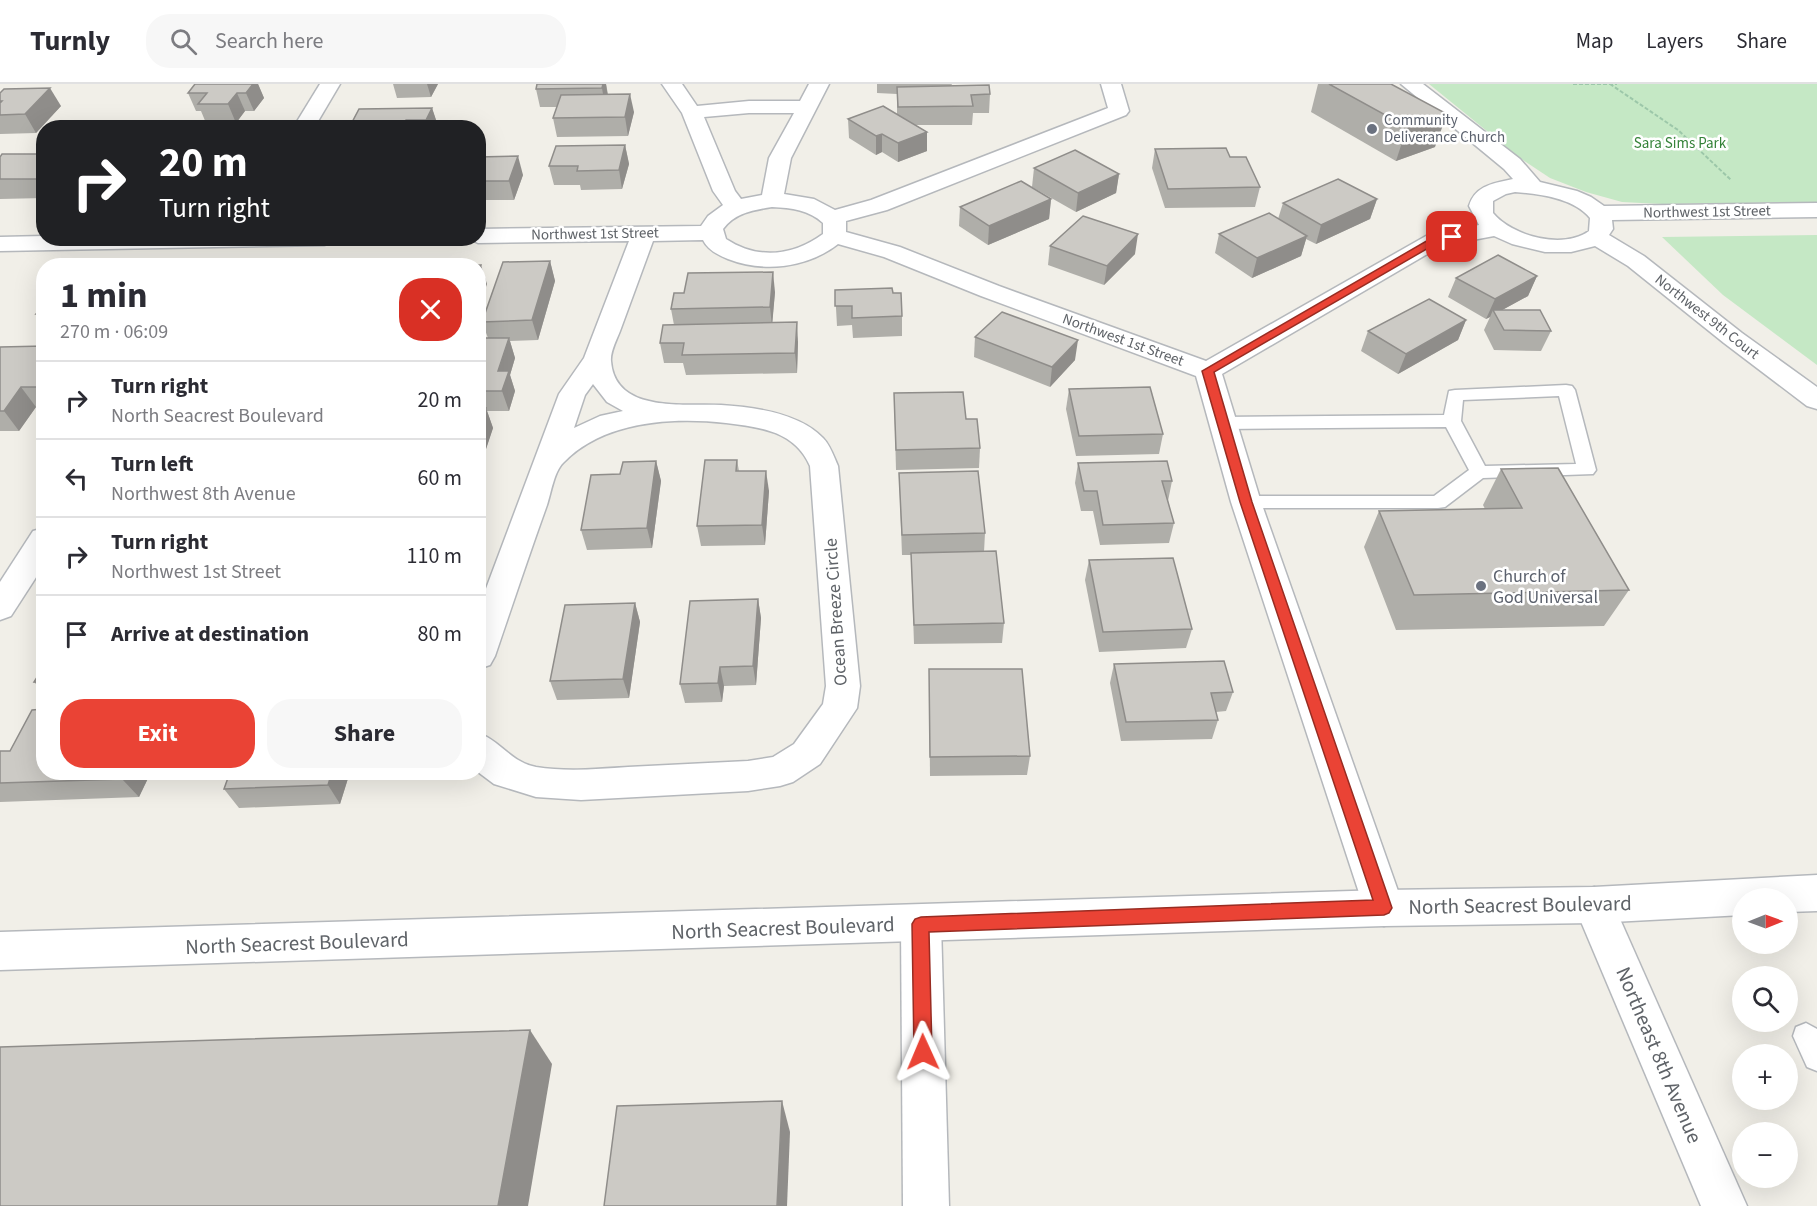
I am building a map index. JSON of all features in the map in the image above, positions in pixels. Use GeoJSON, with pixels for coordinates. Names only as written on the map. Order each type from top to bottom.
{"type":"FeatureCollection","features":[{"type":"Feature","properties":{"kind":"street"},"geometry":{"type":"LineString","coordinates":[[308,120],[330,84]]}},
{"type":"Feature","properties":{"kind":"street"},"geometry":{"type":"LineString","coordinates":[[672,84],[692,113],[724,190],[736,208],[717,218],[711,229],[716,243],[736,255],[759,260],[808,254],[823,246],[833,227],[879,205],[1119,111],[1111,84]]}},
{"type":"Feature","properties":{"kind":"street"},"geometry":{"type":"LineString","coordinates":[[772,200],[780,158],[819,84]]}},
{"type":"Feature","properties":{"kind":"street"},"geometry":{"type":"LineString","coordinates":[[1412,84],[1512,164],[1532,186]]}},
{"type":"Feature","properties":{"kind":"street"},"geometry":{"type":"LineString","coordinates":[[692,113],[724,107],[760,105],[806,107]]}},
{"type":"Feature","properties":{"kind":"street","name":"Northwest 9th Court"},"geometry":{"type":"LineString","coordinates":[[1497,228],[1485,218],[1479,208],[1481,199],[1500,187],[1532,186],[1571,195],[1586,204],[1596,225],[1636,261],[1733,338],[1817,400]]}},
{"type":"Feature","properties":{"kind":"street","name":"Northwest 1st Street"},"geometry":{"type":"LineString","coordinates":[[736,208],[772,200],[806,204],[826,212],[833,227],[892,252],[990,291],[1208,371],[1434,241],[1497,228],[1531,242],[1551,246],[1585,243],[1596,225],[1817,210]]}},
{"type":"Feature","properties":{"kind":"street"},"geometry":{"type":"LineString","coordinates":[[486,634],[572,394],[597,358],[644,233]]}},
{"type":"Feature","properties":{"kind":"street","name":"Northwest 1st Street"},"geometry":{"type":"LineString","coordinates":[[486,236],[712,233]]}},
{"type":"Feature","properties":{"kind":"street"},"geometry":{"type":"LineString","coordinates":[[0,244],[36,243]]}},
{"type":"Feature","properties":{"kind":"street","name":"Ocean Breeze Circle"},"geometry":{"type":"LineString","coordinates":[[597,358],[604,383],[615,397],[638,407],[671,415]]}},
{"type":"Feature","properties":{"kind":"street"},"geometry":{"type":"LineString","coordinates":[[1208,371],[1246,502],[1384,908]]}},
{"type":"Feature","properties":{"kind":"street","name":"Ocean Breeze Circle"},"geometry":{"type":"LineString","coordinates":[[486,757],[507,773],[536,782],[581,785],[748,776],[780,771],[807,754],[840,708],[843,686],[824,466],[814,446],[801,435],[773,421],[726,415],[671,415],[620,420],[597,428],[573,441],[549,459]]}},
{"type":"Feature","properties":{"kind":"street"},"geometry":{"type":"LineString","coordinates":[[0,608],[36,552]]}},
{"type":"Feature","properties":{"kind":"street","name":"North Seacrest Boulevard"},"geometry":{"type":"LineString","coordinates":[[0,951],[1384,908],[1594,905],[1817,893]]}},
{"type":"Feature","properties":{"kind":"street","name":"Northeast 8th Avenue"},"geometry":{"type":"LineString","coordinates":[[1594,905],[1724,1206]]}},
{"type":"Feature","properties":{"kind":"street"},"geometry":{"type":"LineString","coordinates":[[921,924],[926,1206]]}},
{"type":"Feature","properties":{"kind":"lane"},"geometry":{"type":"LineString","coordinates":[[1246,502],[1438,502],[1479,472],[1587,470],[1566,390],[1455,395],[1452,421],[1479,472]]}},
{"type":"Feature","properties":{"kind":"lane"},"geometry":{"type":"LineString","coordinates":[[1223,423],[1452,421]]}},
{"type":"Feature","properties":{"kind":"path"},"geometry":{"type":"LineString","coordinates":[[1573,84],[1617,84]]}},
{"type":"Feature","properties":{"kind":"path"},"geometry":{"type":"LineString","coordinates":[[1610,84],[1678,130],[1736,185]]}},
{"type":"Feature","properties":{"kind":"green space","name":"Sara Sims Park"},"geometry":{"type":"Polygon","coordinates":[[[1429,84],[1817,84],[1817,202],[1662,204],[1622,202],[1586,192],[1550,178],[1520,158],[1429,84]]]}},
{"type":"Feature","properties":{"kind":"green space"},"geometry":{"type":"Polygon","coordinates":[[[1817,235],[1817,365],[1723,295],[1662,237],[1817,235]]]}},
{"type":"Feature","properties":{"kind":"building"},"geometry":{"type":"Polygon","coordinates":[[[195,84],[253,84],[246,93],[237,93],[228,104],[198,104],[207,93],[188,93],[195,84]]]}},
{"type":"Feature","properties":{"kind":"building"},"geometry":{"type":"Polygon","coordinates":[[[537,84],[603,84],[602,88],[536,89],[537,84]]]}},
{"type":"Feature","properties":{"kind":"building"},"geometry":{"type":"Polygon","coordinates":[[[1329,84],[1391,84],[1447,114],[1407,127],[1329,84]]]}},
{"type":"Feature","properties":{"kind":"building"},"geometry":{"type":"Polygon","coordinates":[[[989,85],[990,94],[971,95],[973,106],[898,107],[897,87],[989,85]]]}},
{"type":"Feature","properties":{"kind":"building"},"geometry":{"type":"Polygon","coordinates":[[[50,88],[25,114],[0,115],[2,101],[0,101],[0,93],[4,89],[50,88]]]}},
{"type":"Feature","properties":{"kind":"building"},"geometry":{"type":"Polygon","coordinates":[[[630,94],[625,117],[553,118],[561,95],[630,94]]]}},
{"type":"Feature","properties":{"kind":"building"},"geometry":{"type":"Polygon","coordinates":[[[883,106],[927,132],[898,143],[882,134],[876,136],[848,119],[883,106]]]}},
{"type":"Feature","properties":{"kind":"building"},"geometry":{"type":"Polygon","coordinates":[[[432,108],[426,120],[353,120],[359,109],[432,108]]]}},
{"type":"Feature","properties":{"kind":"building"},"geometry":{"type":"Polygon","coordinates":[[[625,145],[619,170],[577,171],[578,166],[549,166],[556,146],[625,145]]]}},
{"type":"Feature","properties":{"kind":"building"},"geometry":{"type":"Polygon","coordinates":[[[1226,148],[1230,157],[1246,157],[1260,187],[1168,189],[1155,149],[1226,148]]]}},
{"type":"Feature","properties":{"kind":"building"},"geometry":{"type":"Polygon","coordinates":[[[1075,150],[1119,174],[1078,193],[1034,168],[1075,150]]]}},
{"type":"Feature","properties":{"kind":"building"},"geometry":{"type":"Polygon","coordinates":[[[2,154],[36,154],[36,179],[0,179],[2,154]]]}},
{"type":"Feature","properties":{"kind":"building"},"geometry":{"type":"Polygon","coordinates":[[[518,156],[509,181],[486,181],[486,157],[518,156]]]}},
{"type":"Feature","properties":{"kind":"building"},"geometry":{"type":"Polygon","coordinates":[[[1338,179],[1377,199],[1321,225],[1283,203],[1338,179]]]}},
{"type":"Feature","properties":{"kind":"building"},"geometry":{"type":"Polygon","coordinates":[[[1021,181],[1051,199],[989,226],[960,207],[1021,181]]]}},
{"type":"Feature","properties":{"kind":"building"},"geometry":{"type":"Polygon","coordinates":[[[1269,213],[1307,236],[1257,258],[1219,234],[1269,213]]]}},
{"type":"Feature","properties":{"kind":"building"},"geometry":{"type":"Polygon","coordinates":[[[1083,216],[1138,234],[1107,266],[1050,246],[1083,216]]]}},
{"type":"Feature","properties":{"kind":"building"},"geometry":{"type":"Polygon","coordinates":[[[1498,255],[1537,276],[1495,299],[1456,278],[1498,255]]]}},
{"type":"Feature","properties":{"kind":"building"},"geometry":{"type":"Polygon","coordinates":[[[550,261],[532,320],[486,322],[486,311],[503,262],[550,261]]]}},
{"type":"Feature","properties":{"kind":"building"},"geometry":{"type":"Polygon","coordinates":[[[773,272],[770,307],[671,309],[674,293],[684,293],[688,273],[773,272]]]}},
{"type":"Feature","properties":{"kind":"building"},"geometry":{"type":"Polygon","coordinates":[[[892,288],[893,293],[901,293],[902,316],[852,318],[852,306],[835,306],[835,290],[892,288]]]}},
{"type":"Feature","properties":{"kind":"building"},"geometry":{"type":"Polygon","coordinates":[[[1429,299],[1466,320],[1406,354],[1368,331],[1429,299]]]}},
{"type":"Feature","properties":{"kind":"building"},"geometry":{"type":"Polygon","coordinates":[[[1493,310],[1540,310],[1551,331],[1504,330],[1493,310]]]}},
{"type":"Feature","properties":{"kind":"building"},"geometry":{"type":"Polygon","coordinates":[[[1002,312],[1078,340],[1052,367],[975,337],[1002,312]]]}},
{"type":"Feature","properties":{"kind":"building"},"geometry":{"type":"Polygon","coordinates":[[[797,322],[795,353],[682,355],[684,343],[660,343],[663,325],[797,322]]]}},
{"type":"Feature","properties":{"kind":"building"},"geometry":{"type":"Polygon","coordinates":[[[486,338],[509,338],[498,371],[509,371],[502,391],[486,391],[486,338]]]}},
{"type":"Feature","properties":{"kind":"building"},"geometry":{"type":"Polygon","coordinates":[[[36,346],[36,387],[21,387],[4,411],[0,411],[0,347],[36,346]]]}},
{"type":"Feature","properties":{"kind":"building"},"geometry":{"type":"Polygon","coordinates":[[[1150,387],[1163,434],[1079,436],[1069,389],[1150,387]]]}},
{"type":"Feature","properties":{"kind":"building"},"geometry":{"type":"Polygon","coordinates":[[[963,392],[966,419],[977,419],[980,448],[896,450],[894,393],[963,392]]]}},
{"type":"Feature","properties":{"kind":"building"},"geometry":{"type":"Polygon","coordinates":[[[705,460],[737,460],[736,471],[766,471],[762,525],[697,526],[705,460]]]}},
{"type":"Feature","properties":{"kind":"building"},"geometry":{"type":"Polygon","coordinates":[[[656,461],[647,528],[581,530],[591,475],[620,474],[623,462],[656,461]]]}},
{"type":"Feature","properties":{"kind":"building"},"geometry":{"type":"Polygon","coordinates":[[[1167,461],[1172,481],[1162,481],[1174,523],[1103,525],[1097,491],[1084,491],[1078,463],[1167,461]]]}},
{"type":"Feature","properties":{"kind":"building"},"geometry":{"type":"Polygon","coordinates":[[[1558,468],[1629,590],[1414,595],[1379,511],[1522,508],[1501,469],[1558,468]]]}},
{"type":"Feature","properties":{"kind":"building"},"geometry":{"type":"Polygon","coordinates":[[[978,471],[985,533],[902,535],[899,473],[978,471]]]}},
{"type":"Feature","properties":{"kind":"building"},"geometry":{"type":"Polygon","coordinates":[[[996,551],[1004,623],[914,625],[911,553],[996,551]]]}},
{"type":"Feature","properties":{"kind":"building"},"geometry":{"type":"Polygon","coordinates":[[[1173,558],[1192,629],[1103,632],[1089,560],[1173,558]]]}},
{"type":"Feature","properties":{"kind":"building"},"geometry":{"type":"Polygon","coordinates":[[[758,599],[753,666],[720,667],[718,683],[680,684],[690,601],[758,599]]]}},
{"type":"Feature","properties":{"kind":"building"},"geometry":{"type":"Polygon","coordinates":[[[635,603],[623,679],[550,681],[565,605],[635,603]]]}},
{"type":"Feature","properties":{"kind":"building"},"geometry":{"type":"Polygon","coordinates":[[[1224,661],[1233,692],[1211,693],[1218,720],[1126,722],[1114,664],[1224,661]]]}},
{"type":"Feature","properties":{"kind":"building"},"geometry":{"type":"Polygon","coordinates":[[[929,669],[1022,669],[1030,756],[930,757],[929,669]]]}},
{"type":"Feature","properties":{"kind":"building"},"geometry":{"type":"Polygon","coordinates":[[[32,710],[36,710],[36,780],[92,780],[0,783],[0,751],[10,751],[32,710]]]}},
{"type":"Feature","properties":{"kind":"building"},"geometry":{"type":"Polygon","coordinates":[[[227,780],[330,780],[328,785],[224,789],[227,780]]]}},
{"type":"Feature","properties":{"kind":"building"},"geometry":{"type":"Polygon","coordinates":[[[530,1030],[498,1206],[0,1206],[0,1047],[530,1030]]]}},
{"type":"Feature","properties":{"kind":"building"},"geometry":{"type":"Polygon","coordinates":[[[782,1101],[777,1206],[604,1206],[617,1106],[782,1101]]]}},
{"type":"Feature","properties":{"kind":"place","name":"Community Deliverance Church"},"geometry":{"type":"Point","coordinates":[1372,129]}},
{"type":"Feature","properties":{"kind":"place","name":"Church of God Universal"},"geometry":{"type":"Point","coordinates":[1481,586]}},
{"type":"Feature","properties":{"kind":"route"},"geometry":{"type":"LineString","coordinates":[[923,1052],[921,924],[1384,908],[1246,502],[1208,371],[1434,241],[1452,237]]}}]}
